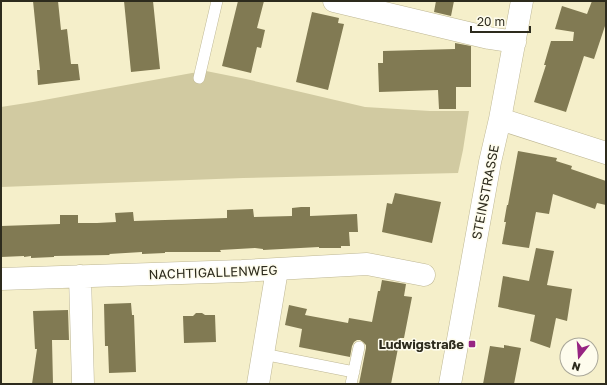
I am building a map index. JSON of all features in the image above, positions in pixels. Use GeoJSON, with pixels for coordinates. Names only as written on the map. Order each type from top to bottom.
{"type":"FeatureCollection","features":[{"type":"Feature","properties":{"kind":"street"},"geometry":{"type":"LineString","coordinates":[[334,1],[490,38],[515,42]]}},
{"type":"Feature","properties":{"kind":"street","name":"STEINSTRASSE"},"geometry":{"type":"LineString","coordinates":[[450,384],[490,162],[500,119],[522,1]]}},
{"type":"Feature","properties":{"kind":"street"},"geometry":{"type":"LineString","coordinates":[[500,119],[606,153]]}},
{"type":"Feature","properties":{"kind":"street","name":"NACHTIGALLENWEG"},"geometry":{"type":"LineString","coordinates":[[1,279],[277,270],[367,264],[424,275]]}},
{"type":"Feature","properties":{"kind":"street"},"geometry":{"type":"LineString","coordinates":[[258,384],[277,270]]}},
{"type":"Feature","properties":{"kind":"street"},"geometry":{"type":"LineString","coordinates":[[80,276],[83,384]]}},
{"type":"Feature","properties":{"kind":"lane"},"geometry":{"type":"LineString","coordinates":[[199,78],[217,1]]}},
{"type":"Feature","properties":{"kind":"lane"},"geometry":{"type":"LineString","coordinates":[[351,384],[359,347]]}},
{"type":"Feature","properties":{"kind":"lane"},"geometry":{"type":"LineString","coordinates":[[263,354],[354,372]]}},
{"type":"Feature","properties":{"kind":"shaded area"},"geometry":{"type":"Polygon","coordinates":[[[206,71],[365,107],[430,111],[469,111],[458,173],[243,178],[1,187],[1,107],[206,71]]]}},
{"type":"Feature","properties":{"kind":"building"},"geometry":{"type":"Polygon","coordinates":[[[33,1],[58,1],[61,30],[67,29],[71,64],[78,64],[80,80],[38,85],[37,70],[40,70],[33,1]]]}},
{"type":"Feature","properties":{"kind":"building"},"geometry":{"type":"Polygon","coordinates":[[[124,1],[153,1],[160,69],[131,72],[124,1]]]}},
{"type":"Feature","properties":{"kind":"building"},"geometry":{"type":"Polygon","coordinates":[[[238,1],[264,1],[257,28],[265,30],[261,48],[257,47],[251,73],[222,66],[238,1]]]}},
{"type":"Feature","properties":{"kind":"building"},"geometry":{"type":"Polygon","coordinates":[[[436,1],[454,1],[451,16],[434,12],[436,1]]]}},
{"type":"Feature","properties":{"kind":"building"},"geometry":{"type":"Polygon","coordinates":[[[592,1],[606,1],[606,23],[594,59],[584,56],[566,112],[534,102],[546,65],[544,65],[551,41],[573,41],[574,32],[555,29],[562,6],[587,14],[592,1]]]}},
{"type":"Feature","properties":{"kind":"building"},"geometry":{"type":"Polygon","coordinates":[[[312,12],[339,18],[338,23],[344,24],[328,90],[296,82],[312,12]]]}},
{"type":"Feature","properties":{"kind":"building"},"geometry":{"type":"Polygon","coordinates":[[[455,43],[471,46],[471,87],[456,87],[456,109],[439,109],[438,90],[379,92],[378,63],[383,63],[383,51],[455,49],[455,43]]]}},
{"type":"Feature","properties":{"kind":"building"},"geometry":{"type":"Polygon","coordinates":[[[518,151],[557,158],[556,161],[572,166],[571,169],[606,181],[606,205],[597,203],[595,209],[553,194],[549,214],[536,212],[529,248],[502,244],[506,222],[504,222],[518,151]]]}},
{"type":"Feature","properties":{"kind":"building"},"geometry":{"type":"Polygon","coordinates":[[[395,193],[441,202],[432,243],[382,232],[387,203],[392,204],[395,193]]]}},
{"type":"Feature","properties":{"kind":"building"},"geometry":{"type":"Polygon","coordinates":[[[310,207],[310,216],[357,214],[358,232],[349,232],[350,246],[341,246],[341,248],[319,247],[263,250],[255,248],[220,250],[221,252],[165,252],[142,254],[142,252],[109,254],[110,255],[31,258],[31,256],[1,257],[1,226],[60,224],[60,215],[78,215],[78,223],[97,223],[116,222],[115,213],[133,212],[134,221],[227,218],[227,210],[253,209],[254,217],[292,216],[292,208],[310,207]]]}},
{"type":"Feature","properties":{"kind":"building"},"geometry":{"type":"Polygon","coordinates":[[[536,248],[554,251],[547,285],[572,289],[567,321],[556,318],[550,348],[530,341],[535,315],[498,307],[503,276],[529,281],[536,248]]]}},
{"type":"Feature","properties":{"kind":"building"},"geometry":{"type":"Polygon","coordinates":[[[382,280],[406,284],[404,296],[412,297],[404,338],[400,338],[391,384],[359,384],[366,348],[366,345],[360,340],[354,342],[350,357],[299,347],[302,329],[285,325],[289,305],[307,309],[305,315],[348,323],[349,318],[372,322],[378,291],[380,291],[382,280]]]}},
{"type":"Feature","properties":{"kind":"building"},"geometry":{"type":"Polygon","coordinates":[[[131,303],[132,315],[134,315],[136,372],[109,373],[108,346],[105,346],[104,304],[131,303]]]}},
{"type":"Feature","properties":{"kind":"building"},"geometry":{"type":"Polygon","coordinates":[[[68,310],[69,340],[52,340],[53,384],[32,384],[37,349],[35,349],[33,311],[68,310]]]}},
{"type":"Feature","properties":{"kind":"building"},"geometry":{"type":"Polygon","coordinates":[[[196,313],[215,315],[216,342],[184,343],[183,316],[193,316],[196,313]]]}},
{"type":"Feature","properties":{"kind":"building"},"geometry":{"type":"Polygon","coordinates":[[[504,345],[521,348],[514,384],[483,384],[490,346],[504,348],[504,345]]]}},
{"type":"Feature","properties":{"kind":"place","name":"Ludwigstraße"},"geometry":{"type":"Point","coordinates":[472,344]}}]}
